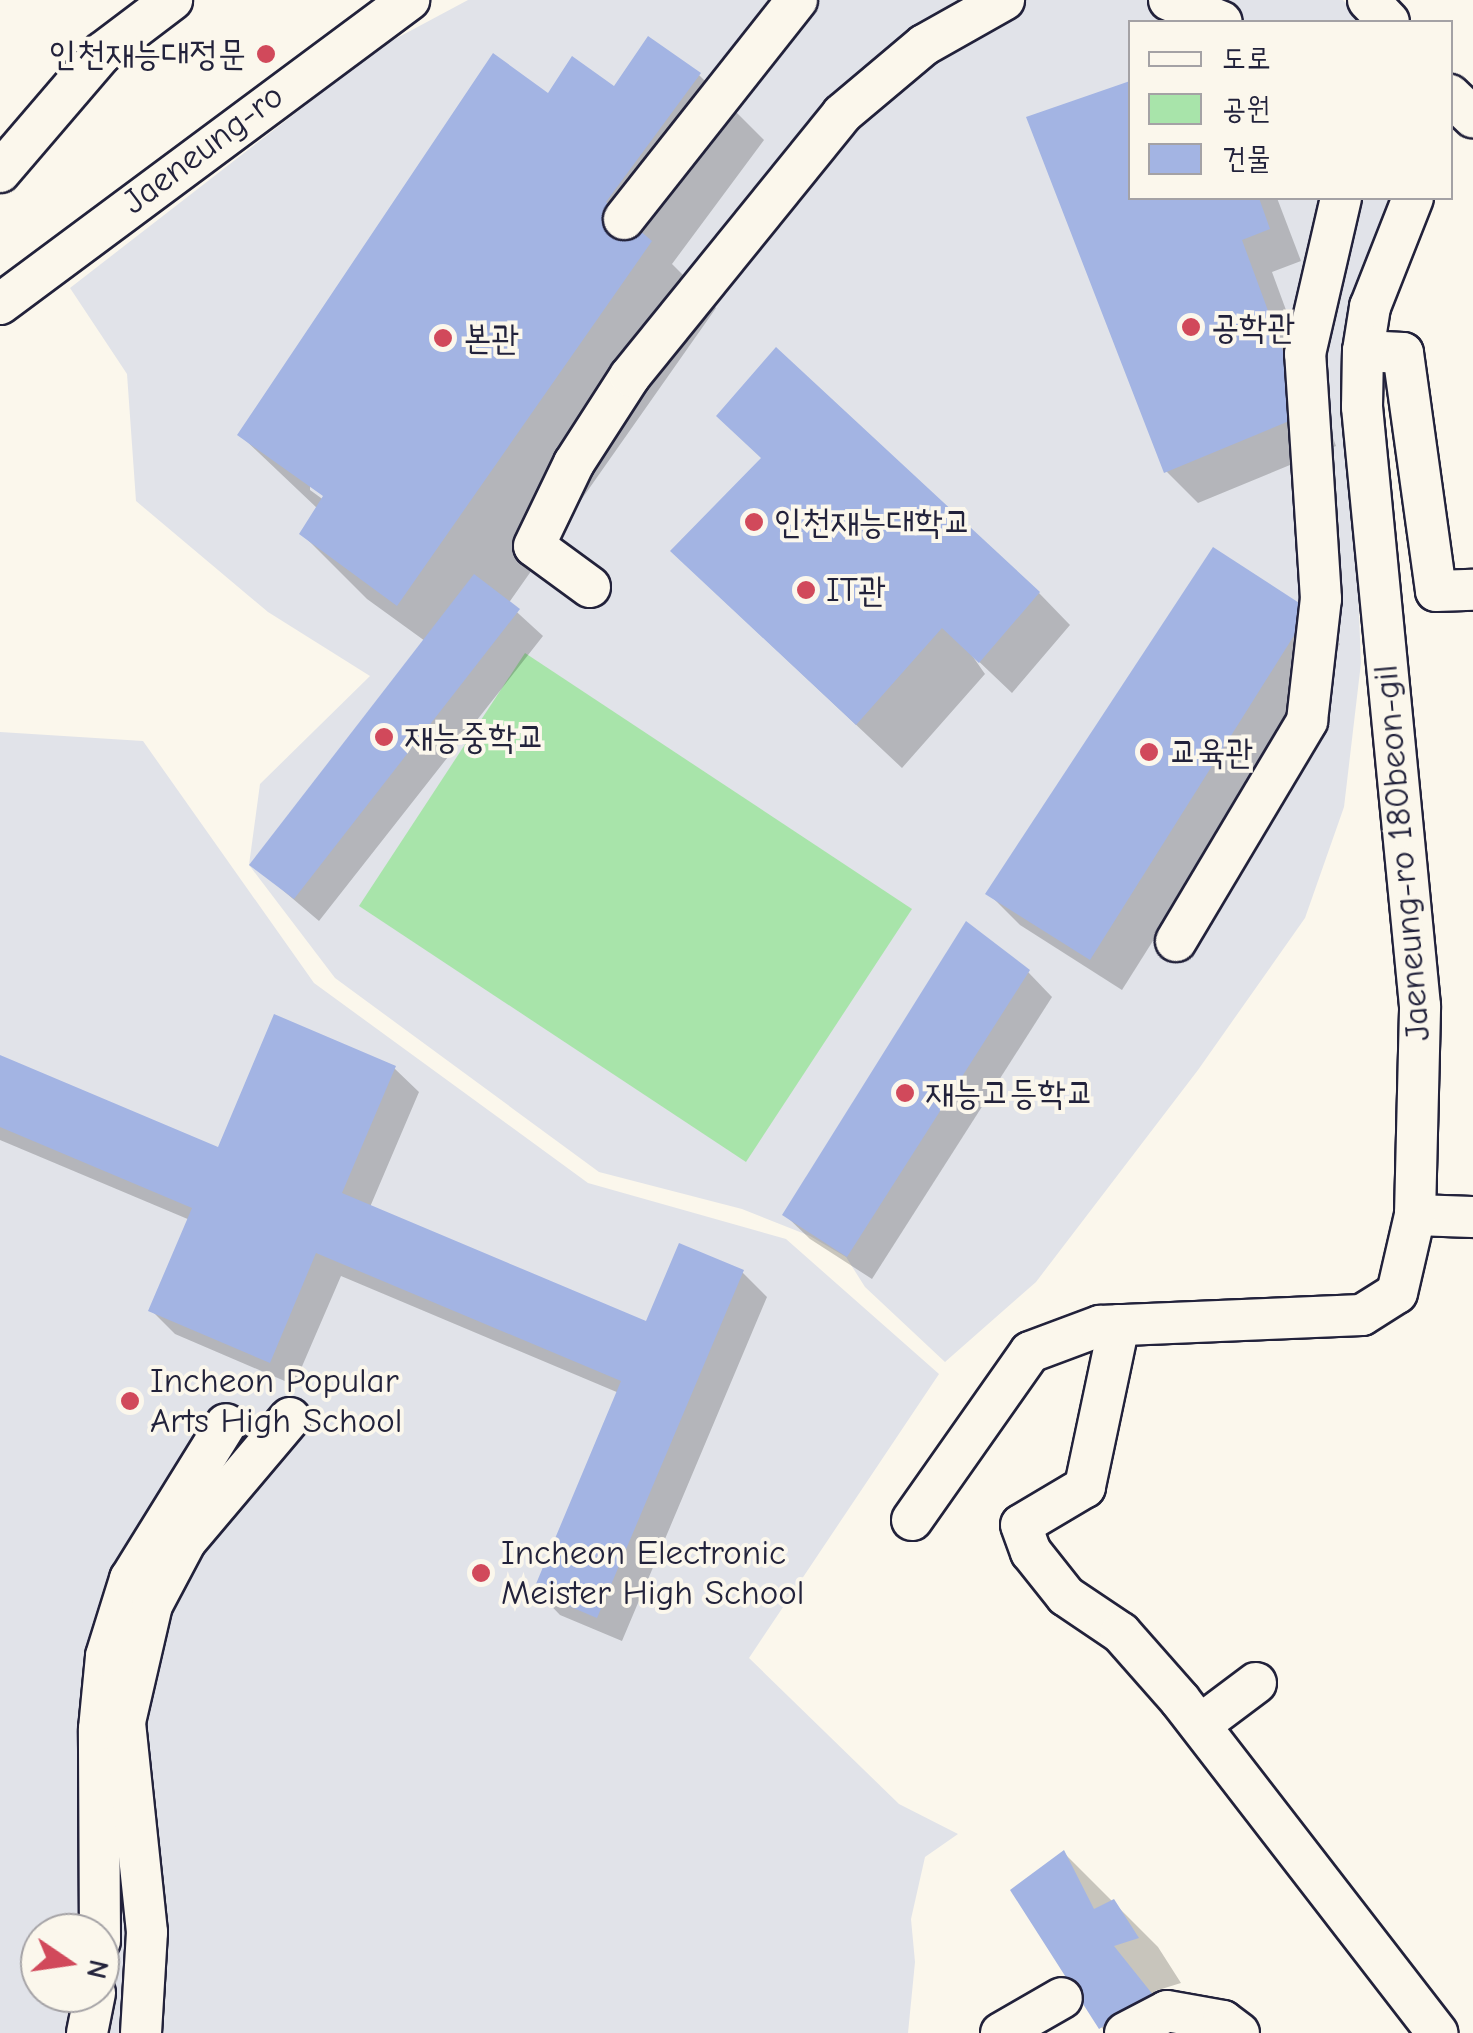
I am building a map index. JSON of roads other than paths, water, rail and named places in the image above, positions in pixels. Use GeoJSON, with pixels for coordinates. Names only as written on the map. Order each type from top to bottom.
{"type":"FeatureCollection","features":[{"type":"Feature","properties":{"kind":"street"},"geometry":{"type":"LineString","coordinates":[[0,172],[102,53],[172,0]]}},
{"type":"Feature","properties":{"kind":"street"},"geometry":{"type":"LineString","coordinates":[[624,219],[798,0]]}},
{"type":"Feature","properties":{"kind":"street"},"geometry":{"type":"LineString","coordinates":[[590,587],[534,546],[574,463],[630,376],[842,114],[924,46],[1004,0]]}},
{"type":"Feature","properties":{"kind":"street"},"geometry":{"type":"LineString","coordinates":[[1169,0],[1217,20]]}},
{"type":"Feature","properties":{"kind":"street"},"geometry":{"type":"LineString","coordinates":[[1368,0],[1387,20]]}},
{"type":"Feature","properties":{"kind":"street","name":"Jaeneung-ro"},"geometry":{"type":"LineString","coordinates":[[0,304],[391,6]]}},
{"type":"Feature","properties":{"kind":"street"},"geometry":{"type":"LineString","coordinates":[[1176,941],[1307,720],[1321,599],[1305,354],[1341,200]]}},
{"type":"Feature","properties":{"kind":"street","name":"Jaeneung-ro 180beon-gil"},"geometry":{"type":"LineString","coordinates":[[912,1520],[1030,1352],[1119,1325],[1362,1314],[1397,1293],[1415,1215],[1420,1006],[1362,407],[1363,350],[1370,307],[1412,200]]}},
{"type":"Feature","properties":{"kind":"street"},"geometry":{"type":"LineString","coordinates":[[1363,350],[1403,353],[1436,591],[1473,590]]}},
{"type":"Feature","properties":{"kind":"street"},"geometry":{"type":"LineString","coordinates":[[1415,1215],[1473,1216]]}},
{"type":"Feature","properties":{"kind":"street"},"geometry":{"type":"LineString","coordinates":[[1119,1325],[1086,1487],[1021,1526],[1031,1552],[1066,1596],[1121,1633],[1200,1725],[1437,2033]]}},
{"type":"Feature","properties":{"kind":"street"},"geometry":{"type":"LineString","coordinates":[[141,2033],[147,1932],[124,1722],[152,1605],[186,1540],[290,1418]]}},
{"type":"Feature","properties":{"kind":"street"},"geometry":{"type":"LineString","coordinates":[[100,1913],[98,1729],[106,1656],[130,1579],[226,1424]]}},
{"type":"Feature","properties":{"kind":"street"},"geometry":{"type":"LineString","coordinates":[[1200,1725],[1256,1683]]}},
{"type":"Feature","properties":{"kind":"street"},"geometry":{"type":"LineString","coordinates":[[1001,2033],[1062,1998]]}},
{"type":"Feature","properties":{"kind":"street"},"geometry":{"type":"LineString","coordinates":[[1125,2033],[1168,2010],[1222,2021],[1240,2033]]}},
{"type":"Feature","properties":{"kind":"place","name":"인천재능대정문"},"geometry":{"type":"Point","coordinates":[266,54]}},
{"type":"Feature","properties":{"kind":"place","name":"공학관"},"geometry":{"type":"Point","coordinates":[1191,327]}},
{"type":"Feature","properties":{"kind":"place","name":"본관"},"geometry":{"type":"Point","coordinates":[443,338]}},
{"type":"Feature","properties":{"kind":"place","name":"인천재능대학교"},"geometry":{"type":"Point","coordinates":[754,522]}},
{"type":"Feature","properties":{"kind":"place","name":"IT관"},"geometry":{"type":"Point","coordinates":[806,590]}},
{"type":"Feature","properties":{"kind":"place","name":"재능중학교"},"geometry":{"type":"Point","coordinates":[384,737]}},
{"type":"Feature","properties":{"kind":"place","name":"교육관"},"geometry":{"type":"Point","coordinates":[1149,752]}},
{"type":"Feature","properties":{"kind":"place","name":"재능고등학교"},"geometry":{"type":"Point","coordinates":[905,1093]}},
{"type":"Feature","properties":{"kind":"place","name":"Incheon Popular Arts High School"},"geometry":{"type":"Point","coordinates":[130,1401]}},
{"type":"Feature","properties":{"kind":"place","name":"Incheon Electronic Meister High School"},"geometry":{"type":"Point","coordinates":[481,1573]}}]}
